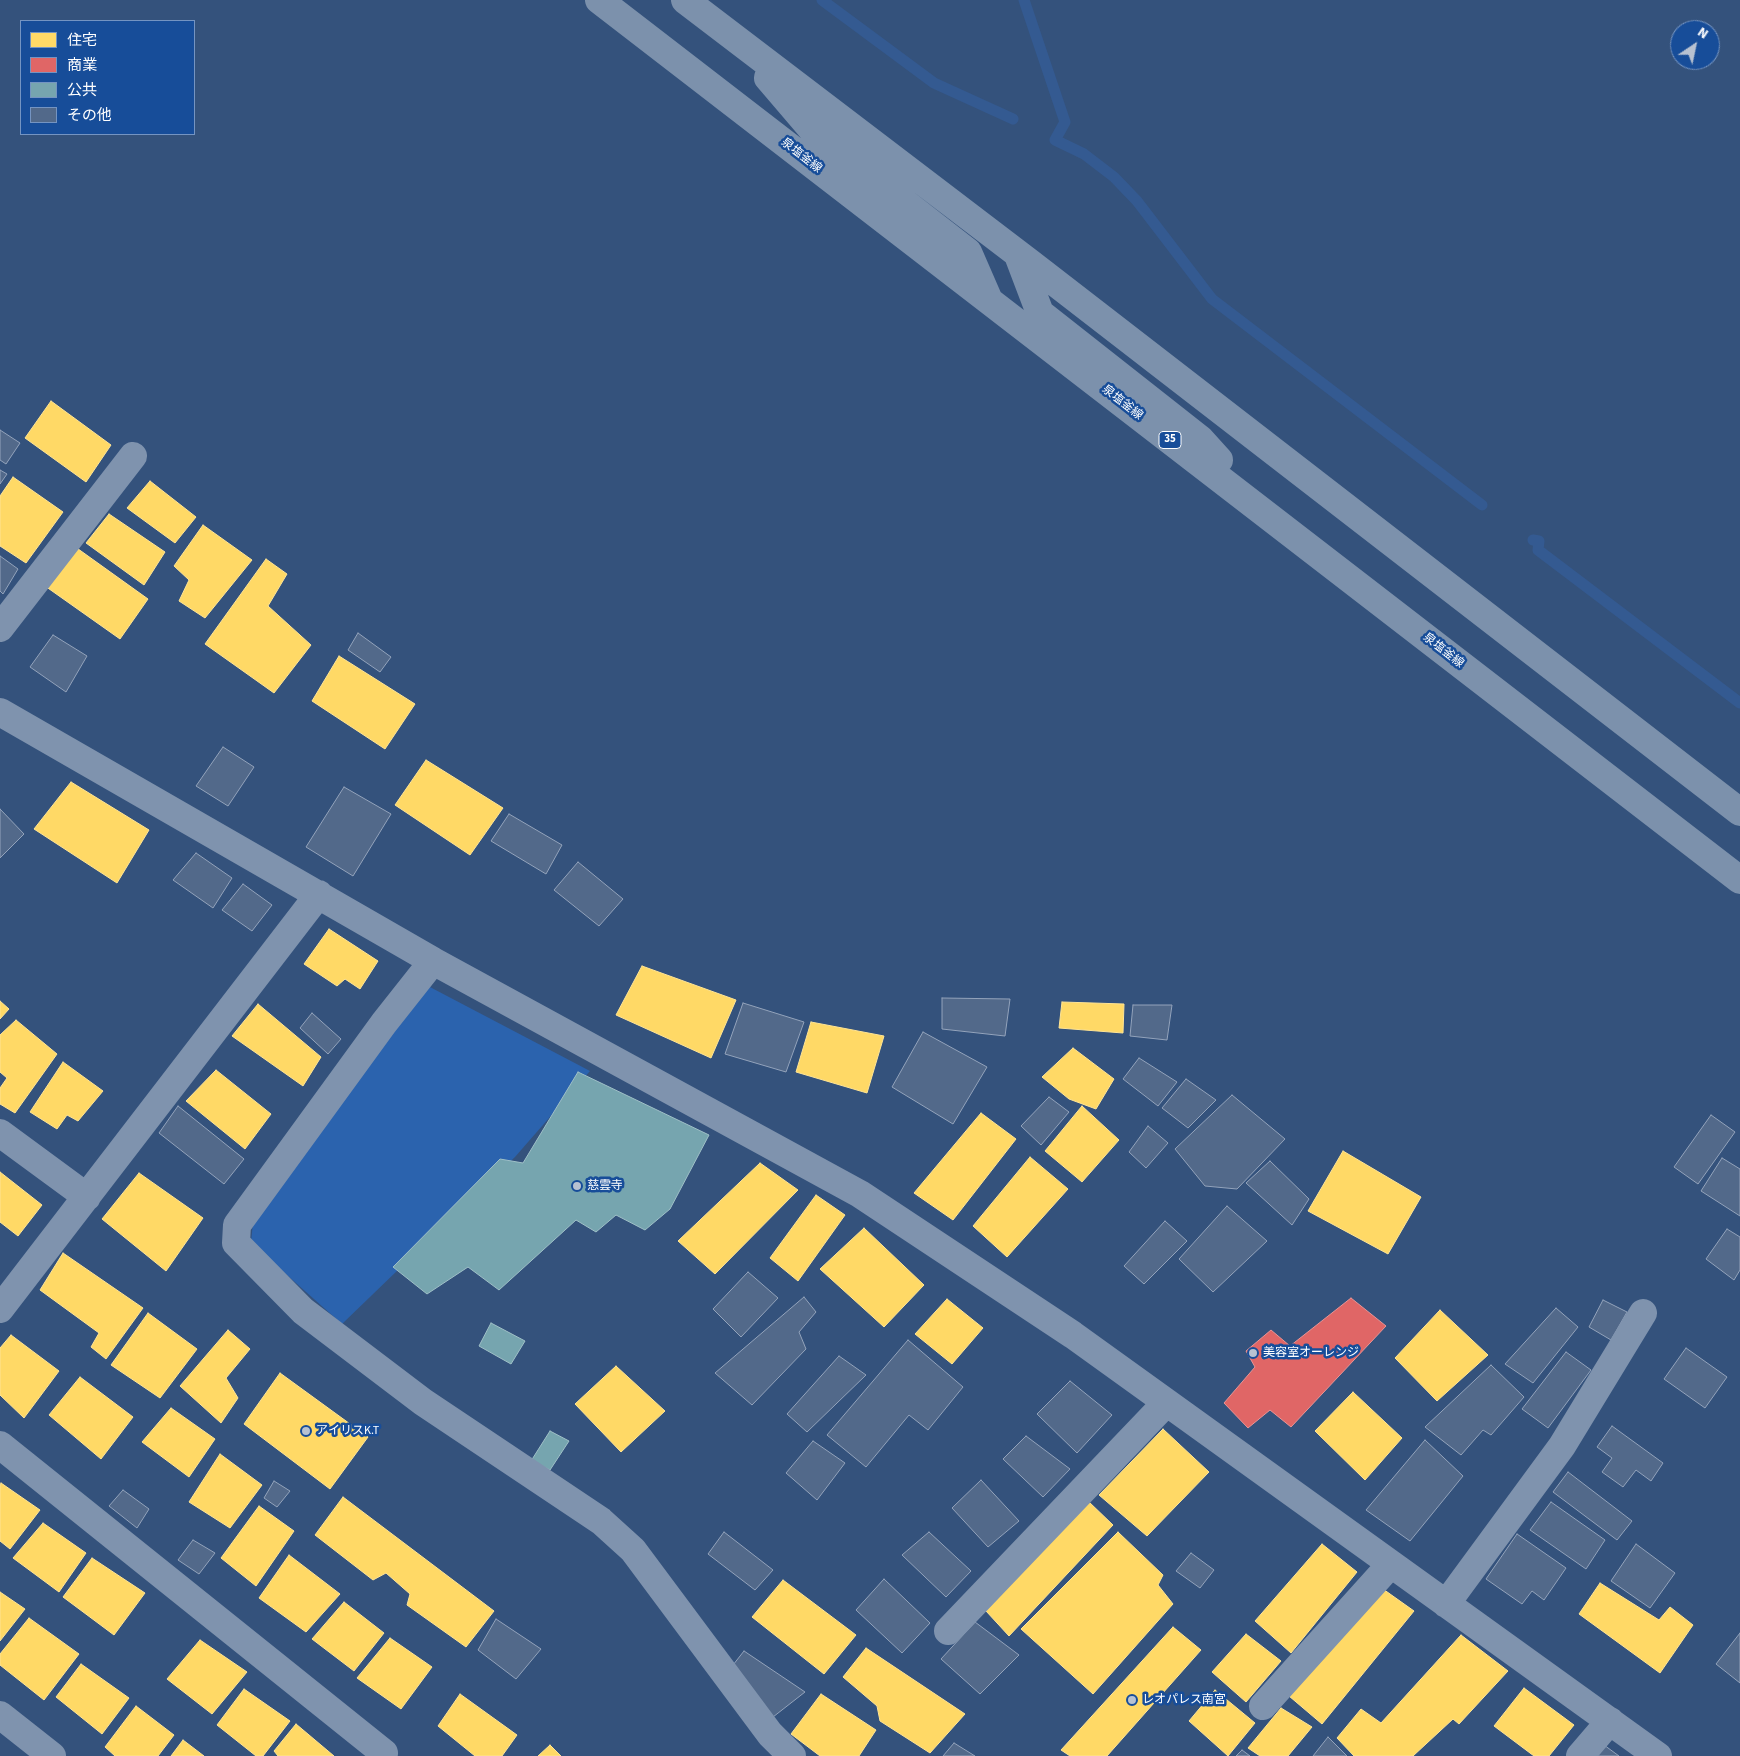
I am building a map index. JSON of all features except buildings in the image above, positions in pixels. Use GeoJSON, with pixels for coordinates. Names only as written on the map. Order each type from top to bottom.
{"type":"FeatureCollection","features":[{"type":"Feature","properties":{"kind":"main road","name":"泉塩釜線"},"geometry":{"type":"LineString","coordinates":[[599,0],[1740,880]]}},
{"type":"Feature","properties":{"kind":"main road"},"geometry":{"type":"LineString","coordinates":[[685,0],[1740,812]]}},
{"type":"Feature","properties":{"kind":"main road"},"geometry":{"type":"LineString","coordinates":[[731,35],[815,133],[968,252],[990,301]]}},
{"type":"Feature","properties":{"kind":"main road"},"geometry":{"type":"LineString","coordinates":[[1018,255],[1040,313],[1200,439],[1286,530]]}},
{"type":"Feature","properties":{"kind":"street"},"geometry":{"type":"LineString","coordinates":[[0,628],[133,456]]}},
{"type":"Feature","properties":{"kind":"street"},"geometry":{"type":"LineString","coordinates":[[0,712],[434,961],[860,1194],[1073,1336],[1658,1756]]}},
{"type":"Feature","properties":{"kind":"street"},"geometry":{"type":"LineString","coordinates":[[0,1309],[319,894]]}},
{"type":"Feature","properties":{"kind":"street"},"geometry":{"type":"LineString","coordinates":[[434,961],[384,1024],[237,1226],[236,1243],[303,1311],[423,1402],[593,1515],[633,1550],[770,1734],[792,1756]]}},
{"type":"Feature","properties":{"kind":"street"},"geometry":{"type":"LineString","coordinates":[[0,1133],[87,1197]]}},
{"type":"Feature","properties":{"kind":"street"},"geometry":{"type":"LineString","coordinates":[[1446,1604],[1562,1446],[1643,1312]]}},
{"type":"Feature","properties":{"kind":"street"},"geometry":{"type":"LineString","coordinates":[[948,1631],[1166,1403]]}},
{"type":"Feature","properties":{"kind":"street"},"geometry":{"type":"LineString","coordinates":[[0,1445],[384,1753],[382,1756]]}},
{"type":"Feature","properties":{"kind":"street"},"geometry":{"type":"LineString","coordinates":[[1263,1706],[1391,1564]]}},
{"type":"Feature","properties":{"kind":"street"},"geometry":{"type":"LineString","coordinates":[[0,1715],[52,1756]]}},
{"type":"Feature","properties":{"kind":"street"},"geometry":{"type":"LineString","coordinates":[[1580,1756],[1610,1722]]}},
{"type":"Feature","properties":{"kind":"shaded area"},"geometry":{"type":"Polygon","coordinates":[[[428,986],[590,1071],[515,1157],[342,1324],[251,1243],[253,1222],[428,986]]]}},
{"type":"Feature","properties":{"kind":"waterway"},"geometry":{"type":"LineString","coordinates":[[822,0],[934,83],[1013,119]]}},
{"type":"Feature","properties":{"kind":"waterway"},"geometry":{"type":"LineString","coordinates":[[1024,0],[1065,122],[1055,140],[1084,154],[1114,177],[1137,201],[1212,299],[1482,505]]}},
{"type":"Feature","properties":{"kind":"waterway"},"geometry":{"type":"LineString","coordinates":[[1533,540],[1539,541],[1538,550],[1740,703]]}},
{"type":"Feature","properties":{"kind":"place","name":"慈雲寺"},"geometry":{"type":"Point","coordinates":[577,1186]}},
{"type":"Feature","properties":{"kind":"place","name":"美容室オーレンジ"},"geometry":{"type":"Point","coordinates":[1253,1353]}},
{"type":"Feature","properties":{"kind":"place","name":"アイリスK.T"},"geometry":{"type":"Point","coordinates":[306,1431]}},
{"type":"Feature","properties":{"kind":"place","name":"レオパレス南宮"},"geometry":{"type":"Point","coordinates":[1132,1700]}}]}
